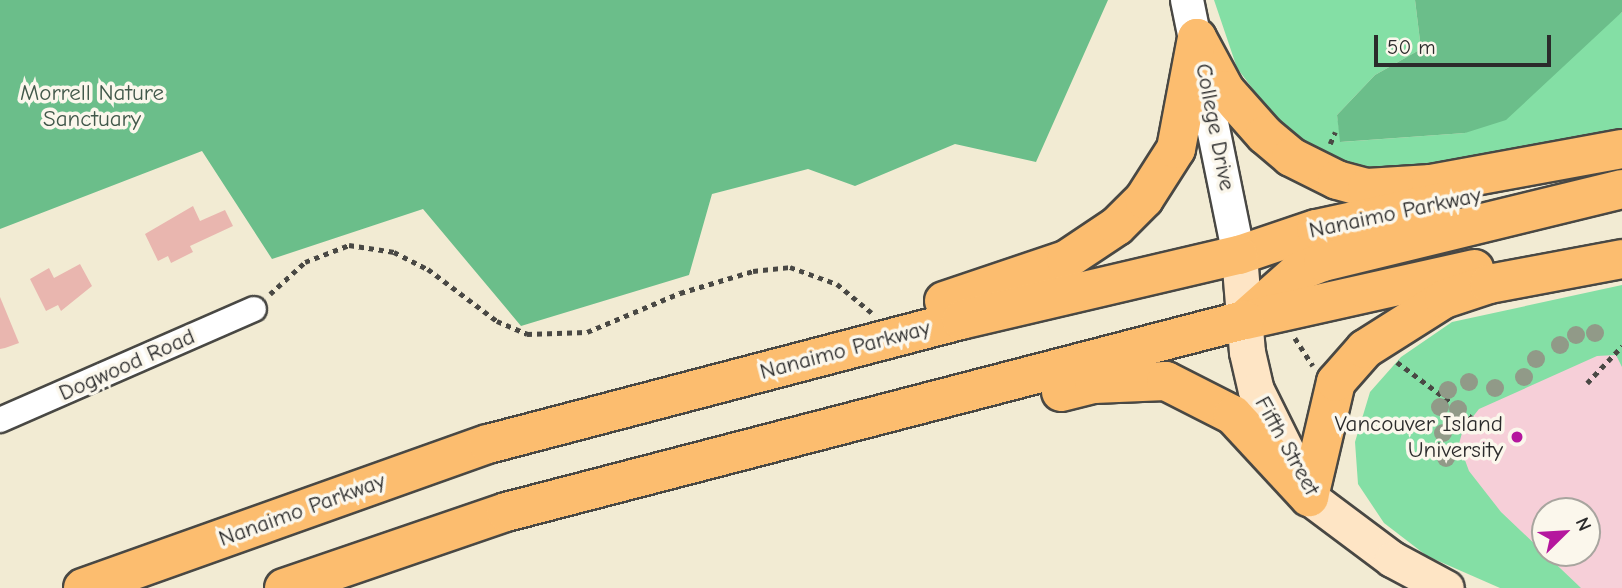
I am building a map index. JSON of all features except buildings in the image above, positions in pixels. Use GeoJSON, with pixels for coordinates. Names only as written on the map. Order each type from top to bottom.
{"type":"FeatureCollection","features":[{"type":"Feature","properties":{"kind":"highway"},"geometry":{"type":"LineString","coordinates":[[1198,38],[1225,90],[1265,135],[1291,157],[1337,180],[1367,188],[1431,184],[1622,149]]}},
{"type":"Feature","properties":{"kind":"highway"},"geometry":{"type":"LineString","coordinates":[[344,495],[435,444],[878,318],[1066,260],[1117,226],[1144,199],[1176,149],[1198,38]]}},
{"type":"Feature","properties":{"kind":"highway","name":"Nanaimo Parkway"},"geometry":{"type":"LineString","coordinates":[[83,588],[488,444],[961,320],[1239,255],[1316,229],[1622,167]]}},
{"type":"Feature","properties":{"kind":"highway"},"geometry":{"type":"LineString","coordinates":[[1244,320],[1298,272],[1324,262],[1622,189]]}},
{"type":"Feature","properties":{"kind":"highway"},"geometry":{"type":"LineString","coordinates":[[284,588],[506,512],[1244,320],[1622,240]]}},
{"type":"Feature","properties":{"kind":"highway"},"geometry":{"type":"LineString","coordinates":[[1309,497],[1336,382],[1365,349],[1444,299],[1489,284],[1622,259]]}},
{"type":"Feature","properties":{"kind":"highway"},"geometry":{"type":"LineString","coordinates":[[506,512],[608,506],[883,433],[1081,387],[1166,381],[1233,415],[1309,497]]}},
{"type":"Feature","properties":{"kind":"main road","name":"Fifth Street"},"geometry":{"type":"LineString","coordinates":[[1239,255],[1244,320],[1256,390],[1309,497],[1392,559],[1446,588]]}},
{"type":"Feature","properties":{"kind":"street","name":"College Drive"},"geometry":{"type":"LineString","coordinates":[[1187,0],[1198,38],[1239,255]]}},
{"type":"Feature","properties":{"kind":"street","name":"Dogwood Road"},"geometry":{"type":"LineString","coordinates":[[0,420],[254,309]]}},
{"type":"Feature","properties":{"kind":"path"},"geometry":{"type":"LineString","coordinates":[[254,309],[305,262],[349,246],[394,253],[428,269],[497,321],[527,334],[587,332],[680,293],[753,271],[790,267],[837,284],[878,318]]}},
{"type":"Feature","properties":{"kind":"path"},"geometry":{"type":"LineString","coordinates":[[1587,383],[1622,346]]}},
{"type":"Feature","properties":{"kind":"path"},"geometry":{"type":"LineString","coordinates":[[1387,366],[1394,361],[1415,372],[1469,419],[1487,429]]}},
{"type":"Feature","properties":{"kind":"shaded area","name":"Vancouver Island University"},"geometry":{"type":"Polygon","coordinates":[[[1622,315],[1622,588],[1559,588],[1485,542],[1440,375],[1622,315]]]}},
{"type":"Feature","properties":{"kind":"green space","name":"Morrell Nature Sanctuary"},"geometry":{"type":"Polygon","coordinates":[[[0,0],[1108,0],[1036,162],[955,144],[855,186],[808,169],[712,194],[689,275],[521,326],[423,209],[272,259],[202,151],[0,229],[0,0]]]}},
{"type":"Feature","properties":{"kind":"green space"},"geometry":{"type":"Polygon","coordinates":[[[1214,0],[1415,0],[1421,49],[1375,75],[1337,115],[1341,142],[1465,133],[1622,12],[1622,130],[1429,167],[1360,174],[1285,128],[1268,109],[1237,68],[1214,0]]]}},
{"type":"Feature","properties":{"kind":"green space"},"geometry":{"type":"Polygon","coordinates":[[[1415,0],[1622,0],[1622,12],[1506,120],[1465,133],[1340,142],[1337,115],[1375,75],[1421,49],[1415,0]]]}},
{"type":"Feature","properties":{"kind":"green space"},"geometry":{"type":"Polygon","coordinates":[[[1622,285],[1622,367],[1616,355],[1597,356],[1479,409],[1463,429],[1459,444],[1469,471],[1501,512],[1531,540],[1531,567],[1559,567],[1581,588],[1500,588],[1427,556],[1384,523],[1358,484],[1355,442],[1370,392],[1401,357],[1452,322],[1622,285]]]}},
{"type":"Feature","properties":{"kind":"place","name":"Vancouver Island University"},"geometry":{"type":"Point","coordinates":[1517,437]}}]}
